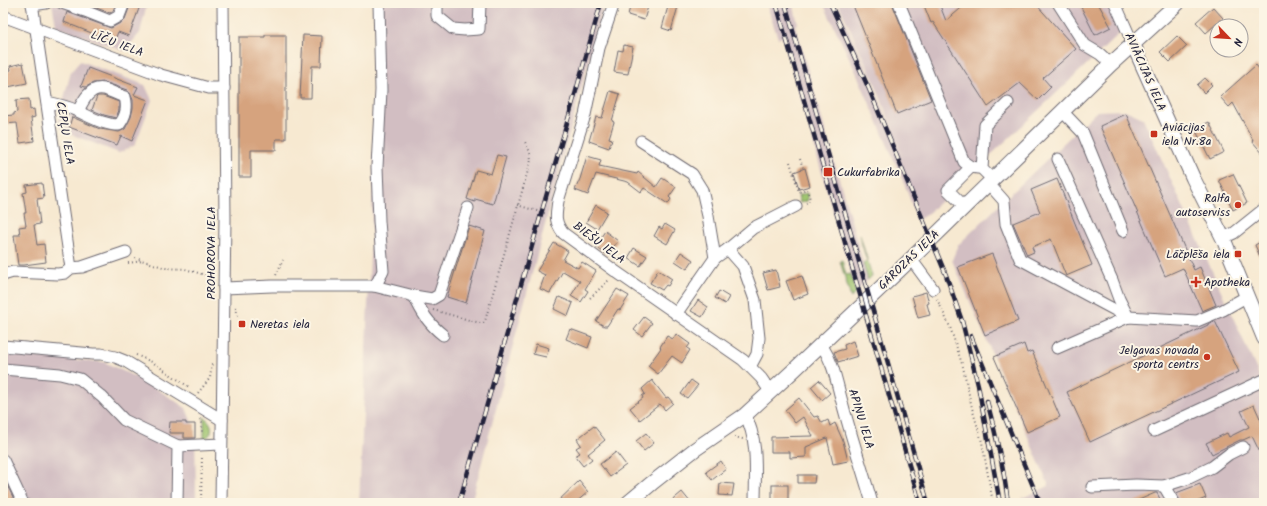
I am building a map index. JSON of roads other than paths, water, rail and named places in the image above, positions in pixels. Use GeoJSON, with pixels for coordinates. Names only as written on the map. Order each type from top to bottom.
{"type":"FeatureCollection","features":[{"type":"Feature","properties":{"kind":"main road","name":"GAROZAS IELA"},"geometry":{"type":"LineString","coordinates":[[628,503],[694,450],[745,414],[911,259],[1111,64],[1178,3]]}},
{"type":"Feature","properties":{"kind":"main road","name":"AVIĀCIJAS IELA"},"geometry":{"type":"LineString","coordinates":[[1133,44],[1191,175],[1223,238],[1264,338]]}},
{"type":"Feature","properties":{"kind":"street"},"geometry":{"type":"LineString","coordinates":[[32,4],[46,3]]}},
{"type":"Feature","properties":{"kind":"street"},"geometry":{"type":"LineString","coordinates":[[62,3],[110,21],[119,16],[124,3]]}},
{"type":"Feature","properties":{"kind":"street","name":"PROHOROVA IELA"},"geometry":{"type":"LineString","coordinates":[[221,503],[222,420],[220,282],[224,88],[222,3]]}},
{"type":"Feature","properties":{"kind":"street"},"geometry":{"type":"LineString","coordinates":[[374,286],[383,271],[377,167],[381,90],[379,3]]}},
{"type":"Feature","properties":{"kind":"street"},"geometry":{"type":"LineString","coordinates":[[437,3],[436,16],[453,29],[465,30],[479,29],[480,3]]}},
{"type":"Feature","properties":{"kind":"street","name":"BIEŠU IELA"},"geometry":{"type":"LineString","coordinates":[[614,3],[600,48],[585,114],[558,201],[556,216],[558,226],[563,233],[615,271],[743,360],[761,378],[770,391]]}},
{"type":"Feature","properties":{"kind":"street"},"geometry":{"type":"LineString","coordinates":[[899,3],[964,162],[977,168],[990,181],[1004,201],[1006,224],[1020,259],[1128,317],[1197,321],[1217,313],[1246,297]]}},
{"type":"Feature","properties":{"kind":"street"},"geometry":{"type":"LineString","coordinates":[[1058,3],[1085,45],[1100,54],[1111,64]]}},
{"type":"Feature","properties":{"kind":"street","name":"AVIĀCIJAS IELA"},"geometry":{"type":"LineString","coordinates":[[1115,3],[1133,44]]}},
{"type":"Feature","properties":{"kind":"street","name":"CEPĻU IELA"},"geometry":{"type":"LineString","coordinates":[[32,4],[71,268]]}},
{"type":"Feature","properties":{"kind":"street","name":"LĪČU IELA"},"geometry":{"type":"LineString","coordinates":[[3,16],[161,75],[209,88],[224,88]]}},
{"type":"Feature","properties":{"kind":"street"},"geometry":{"type":"LineString","coordinates":[[47,102],[60,104],[78,111]]}},
{"type":"Feature","properties":{"kind":"street"},"geometry":{"type":"LineString","coordinates":[[964,206],[948,190],[977,168],[985,125],[1008,103]]}},
{"type":"Feature","properties":{"kind":"street"},"geometry":{"type":"LineString","coordinates":[[1062,111],[1083,133],[1123,231]]}},
{"type":"Feature","properties":{"kind":"street"},"geometry":{"type":"LineString","coordinates":[[641,141],[692,174],[702,190],[715,258]]}},
{"type":"Feature","properties":{"kind":"street"},"geometry":{"type":"LineString","coordinates":[[1058,159],[1128,317]]}},
{"type":"Feature","properties":{"kind":"street"},"geometry":{"type":"LineString","coordinates":[[676,314],[715,258],[753,228],[796,206]]}},
{"type":"Feature","properties":{"kind":"street"},"geometry":{"type":"LineString","coordinates":[[220,282],[272,286],[374,286],[432,299],[439,295],[442,289],[468,208]]}},
{"type":"Feature","properties":{"kind":"street"},"geometry":{"type":"LineString","coordinates":[[1223,238],[1234,233],[1264,209]]}},
{"type":"Feature","properties":{"kind":"street"},"geometry":{"type":"LineString","coordinates":[[728,249],[743,266],[755,300],[758,338],[757,354],[750,367]]}},
{"type":"Feature","properties":{"kind":"street"},"geometry":{"type":"LineString","coordinates":[[3,275],[13,272],[65,273],[71,268],[82,267],[126,252]]}},
{"type":"Feature","properties":{"kind":"street"},"geometry":{"type":"LineString","coordinates":[[911,259],[933,289]]}},
{"type":"Feature","properties":{"kind":"street"},"geometry":{"type":"LineString","coordinates":[[414,296],[422,313],[433,327],[443,335]]}},
{"type":"Feature","properties":{"kind":"street"},"geometry":{"type":"LineString","coordinates":[[1057,348],[1128,317]]}},
{"type":"Feature","properties":{"kind":"street","name":"APIŅU IELA"},"geometry":{"type":"LineString","coordinates":[[821,344],[832,363],[872,503]]}},
{"type":"Feature","properties":{"kind":"street"},"geometry":{"type":"LineString","coordinates":[[3,346],[101,354],[115,357],[153,377],[222,420]]}},
{"type":"Feature","properties":{"kind":"street"},"geometry":{"type":"LineString","coordinates":[[3,369],[60,374],[80,379],[102,396],[124,420],[178,446],[222,444]]}},
{"type":"Feature","properties":{"kind":"street"},"geometry":{"type":"LineString","coordinates":[[1154,431],[1264,380]]}},
{"type":"Feature","properties":{"kind":"street"},"geometry":{"type":"LineString","coordinates":[[745,414],[750,425],[754,452],[755,503]]}},
{"type":"Feature","properties":{"kind":"street"},"geometry":{"type":"LineString","coordinates":[[177,503],[178,446]]}},
{"type":"Feature","properties":{"kind":"street"},"geometry":{"type":"LineString","coordinates":[[1092,487],[1136,485],[1164,486],[1189,478],[1212,467],[1229,454],[1243,447]]}},
{"type":"Feature","properties":{"kind":"street"},"geometry":{"type":"LineString","coordinates":[[3,460],[23,503]]}},
{"type":"Feature","properties":{"kind":"street"},"geometry":{"type":"LineString","coordinates":[[1164,486],[1174,503]]}},
{"type":"Feature","properties":{"kind":"railway"},"geometry":{"type":"LineString","coordinates":[[459,503],[601,3]]}},
{"type":"Feature","properties":{"kind":"railway"},"geometry":{"type":"LineString","coordinates":[[776,3],[920,503]]}},
{"type":"Feature","properties":{"kind":"railway"},"geometry":{"type":"LineString","coordinates":[[785,3],[928,503]]}},
{"type":"Feature","properties":{"kind":"railway"},"geometry":{"type":"LineString","coordinates":[[830,3],[869,89],[946,275],[962,321],[978,385],[1000,503]]}},
{"type":"Feature","properties":{"kind":"railway"},"geometry":{"type":"LineString","coordinates":[[971,336],[1040,503]]}},
{"type":"Feature","properties":{"kind":"railway"},"geometry":{"type":"LineString","coordinates":[[987,401],[994,426],[1008,503]]}},
{"type":"Feature","properties":{"kind":"place","name":"Aviācijas iela Nr.8a"},"geometry":{"type":"Point","coordinates":[1154,134]}},
{"type":"Feature","properties":{"kind":"place","name":"Cukurfabrika"},"geometry":{"type":"Point","coordinates":[828,172]}},
{"type":"Feature","properties":{"kind":"place","name":"Ralfa autoserviss"},"geometry":{"type":"Point","coordinates":[1238,205]}},
{"type":"Feature","properties":{"kind":"place","name":"Lāčplēša iela"},"geometry":{"type":"Point","coordinates":[1238,254]}},
{"type":"Feature","properties":{"kind":"place","name":"Apotheka"},"geometry":{"type":"Point","coordinates":[1196,282]}},
{"type":"Feature","properties":{"kind":"place","name":"Neretas iela"},"geometry":{"type":"Point","coordinates":[242,324]}},
{"type":"Feature","properties":{"kind":"place","name":"Jelgavas novada sporta centrs"},"geometry":{"type":"Point","coordinates":[1207,357]}}]}
